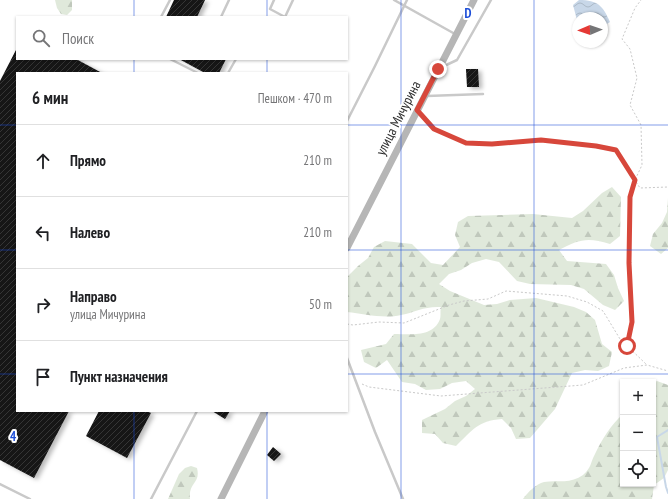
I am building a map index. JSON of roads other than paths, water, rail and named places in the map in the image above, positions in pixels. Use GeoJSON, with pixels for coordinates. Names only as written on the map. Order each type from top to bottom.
{"type":"FeatureCollection","features":[{"type":"Feature","properties":{"kind":"main road","name":"улица Мичурина"},"geometry":{"type":"LineString","coordinates":[[348,246],[474,0]]}},
{"type":"Feature","properties":{"kind":"main road"},"geometry":{"type":"LineString","coordinates":[[221,499],[264,412]]}},
{"type":"Feature","properties":{"kind":"lane"},"geometry":{"type":"LineString","coordinates":[[162,16],[170,0]]}},
{"type":"Feature","properties":{"kind":"lane"},"geometry":{"type":"LineString","coordinates":[[221,16],[229,0]]}},
{"type":"Feature","properties":{"kind":"lane"},"geometry":{"type":"LineString","coordinates":[[274,0],[270,9],[283,16]]}},
{"type":"Feature","properties":{"kind":"lane"},"geometry":{"type":"LineString","coordinates":[[286,16],[294,0]]}},
{"type":"Feature","properties":{"kind":"lane"},"geometry":{"type":"LineString","coordinates":[[394,0],[456,34]]}},
{"type":"Feature","properties":{"kind":"lane"},"geometry":{"type":"LineString","coordinates":[[348,119],[407,0]]}},
{"type":"Feature","properties":{"kind":"lane"},"geometry":{"type":"LineString","coordinates":[[438,69],[457,60],[491,0]]}},
{"type":"Feature","properties":{"kind":"lane"},"geometry":{"type":"LineString","coordinates":[[172,60],[196,72]]}},
{"type":"Feature","properties":{"kind":"lane"},"geometry":{"type":"LineString","coordinates":[[229,72],[235,60]]}},
{"type":"Feature","properties":{"kind":"lane"},"geometry":{"type":"LineString","coordinates":[[424,96],[483,94]]}},
{"type":"Feature","properties":{"kind":"lane"},"geometry":{"type":"LineString","coordinates":[[348,361],[375,432],[403,499]]}},
{"type":"Feature","properties":{"kind":"lane"},"geometry":{"type":"LineString","coordinates":[[151,499],[196,412]]}},
{"type":"Feature","properties":{"kind":"lane"},"geometry":{"type":"LineString","coordinates":[[0,484],[30,499]]}},
{"type":"Feature","properties":{"kind":"water"},"geometry":{"type":"Polygon","coordinates":[[[579,0],[591,1],[599,5],[605,12],[575,12],[573,5],[579,0]]]}},
{"type":"Feature","properties":{"kind":"waterway"},"geometry":{"type":"LineString","coordinates":[[668,430],[657,437],[668,493]]}}]}
